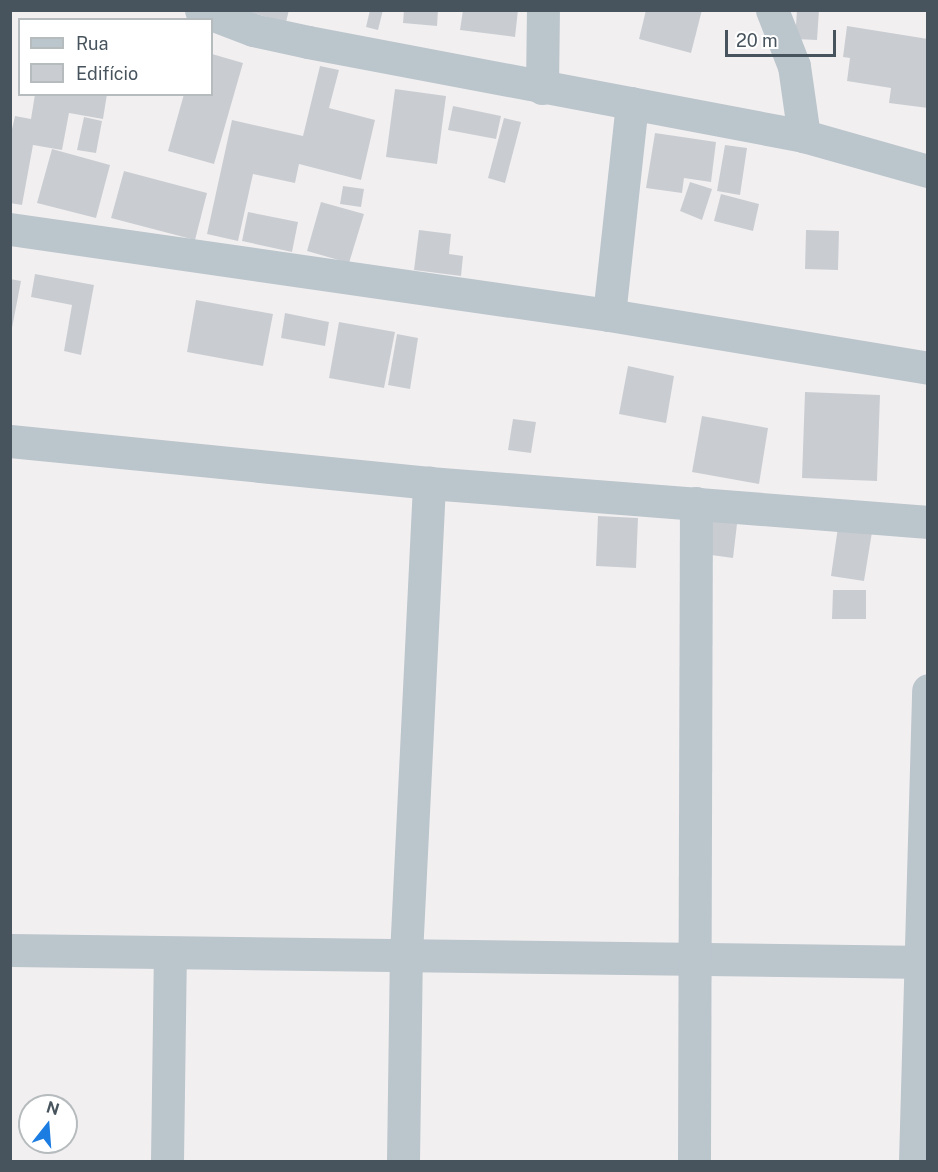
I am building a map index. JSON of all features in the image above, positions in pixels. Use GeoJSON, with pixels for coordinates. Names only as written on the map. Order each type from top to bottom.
{"type":"FeatureCollection","features":[{"type":"Feature","properties":{"kind":"street"},"geometry":{"type":"LineString","coordinates":[[201,10],[253,30],[542,88],[804,136],[927,171]]}},
{"type":"Feature","properties":{"kind":"street"},"geometry":{"type":"LineString","coordinates":[[542,88],[543,10]]}},
{"type":"Feature","properties":{"kind":"street"},"geometry":{"type":"LineString","coordinates":[[772,10],[794,66],[804,136]]}},
{"type":"Feature","properties":{"kind":"street"},"geometry":{"type":"LineString","coordinates":[[609,315],[632,103]]}},
{"type":"Feature","properties":{"kind":"street"},"geometry":{"type":"LineString","coordinates":[[10,229],[609,315],[927,368]]}},
{"type":"Feature","properties":{"kind":"street"},"geometry":{"type":"LineString","coordinates":[[10,441],[429,483],[927,522]]}},
{"type":"Feature","properties":{"kind":"street"},"geometry":{"type":"LineString","coordinates":[[403,1161],[406,955],[429,483]]}},
{"type":"Feature","properties":{"kind":"street"},"geometry":{"type":"LineString","coordinates":[[694,1161],[697,959],[696,503]]}},
{"type":"Feature","properties":{"kind":"street"},"geometry":{"type":"LineString","coordinates":[[915,1161],[923,961],[927,690]]}},
{"type":"Feature","properties":{"kind":"street"},"geometry":{"type":"LineString","coordinates":[[10,950],[923,961]]}},
{"type":"Feature","properties":{"kind":"street"},"geometry":{"type":"LineString","coordinates":[[167,1161],[170,953]]}},
{"type":"Feature","properties":{"kind":"building"},"geometry":{"type":"Polygon","coordinates":[[[253,10],[289,10],[286,22],[252,13],[253,10]]]}},
{"type":"Feature","properties":{"kind":"building"},"geometry":{"type":"Polygon","coordinates":[[[370,10],[383,10],[378,30],[366,27],[370,10]]]}},
{"type":"Feature","properties":{"kind":"building"},"geometry":{"type":"Polygon","coordinates":[[[404,10],[438,10],[437,26],[403,23],[404,10]]]}},
{"type":"Feature","properties":{"kind":"building"},"geometry":{"type":"Polygon","coordinates":[[[463,10],[518,10],[515,37],[460,30],[463,10]]]}},
{"type":"Feature","properties":{"kind":"building"},"geometry":{"type":"Polygon","coordinates":[[[646,10],[702,10],[691,53],[639,39],[646,10]]]}},
{"type":"Feature","properties":{"kind":"building"},"geometry":{"type":"Polygon","coordinates":[[[797,10],[819,10],[817,40],[795,39],[797,10]]]}},
{"type":"Feature","properties":{"kind":"building"},"geometry":{"type":"Polygon","coordinates":[[[847,26],[928,39],[928,108],[889,103],[891,88],[847,81],[850,58],[843,57],[847,26]]]}},
{"type":"Feature","properties":{"kind":"building"},"geometry":{"type":"Polygon","coordinates":[[[213,54],[243,63],[214,164],[168,151],[183,96],[213,96],[213,54]]]}},
{"type":"Feature","properties":{"kind":"building"},"geometry":{"type":"Polygon","coordinates":[[[320,66],[339,70],[329,108],[375,120],[361,180],[299,164],[295,183],[253,174],[238,241],[207,234],[232,120],[303,136],[320,66]]]}},
{"type":"Feature","properties":{"kind":"building"},"geometry":{"type":"Polygon","coordinates":[[[395,89],[446,96],[437,164],[386,157],[395,89]]]}},
{"type":"Feature","properties":{"kind":"building"},"geometry":{"type":"Polygon","coordinates":[[[35,96],[107,96],[103,119],[69,113],[62,150],[33,145],[22,205],[10,203],[10,138],[15,116],[31,119],[35,96]]]}},
{"type":"Feature","properties":{"kind":"building"},"geometry":{"type":"Polygon","coordinates":[[[453,106],[501,116],[496,139],[448,130],[453,106]]]}},
{"type":"Feature","properties":{"kind":"building"},"geometry":{"type":"Polygon","coordinates":[[[84,117],[102,121],[96,153],[77,150],[84,117]]]}},
{"type":"Feature","properties":{"kind":"building"},"geometry":{"type":"Polygon","coordinates":[[[504,118],[521,122],[505,183],[488,178],[504,118]]]}},
{"type":"Feature","properties":{"kind":"building"},"geometry":{"type":"Polygon","coordinates":[[[655,133],[716,142],[711,182],[684,178],[682,193],[646,188],[655,133]]]}},
{"type":"Feature","properties":{"kind":"building"},"geometry":{"type":"Polygon","coordinates":[[[725,145],[747,148],[740,195],[717,191],[725,145]]]}},
{"type":"Feature","properties":{"kind":"building"},"geometry":{"type":"Polygon","coordinates":[[[52,149],[110,165],[96,218],[37,203],[52,149]]]}},
{"type":"Feature","properties":{"kind":"building"},"geometry":{"type":"Polygon","coordinates":[[[124,171],[207,193],[195,240],[111,218],[124,171]]]}},
{"type":"Feature","properties":{"kind":"building"},"geometry":{"type":"Polygon","coordinates":[[[690,182],[712,189],[702,220],[680,211],[690,182]]]}},
{"type":"Feature","properties":{"kind":"building"},"geometry":{"type":"Polygon","coordinates":[[[343,186],[364,189],[361,207],[340,204],[343,186]]]}},
{"type":"Feature","properties":{"kind":"building"},"geometry":{"type":"Polygon","coordinates":[[[721,194],[759,204],[753,231],[714,221],[721,194]]]}},
{"type":"Feature","properties":{"kind":"building"},"geometry":{"type":"Polygon","coordinates":[[[321,202],[364,214],[349,263],[307,251],[321,202]]]}},
{"type":"Feature","properties":{"kind":"building"},"geometry":{"type":"Polygon","coordinates":[[[248,212],[298,222],[292,252],[242,241],[248,212]]]}},
{"type":"Feature","properties":{"kind":"building"},"geometry":{"type":"Polygon","coordinates":[[[419,230],[451,234],[449,254],[463,256],[461,276],[414,270],[419,230]]]}},
{"type":"Feature","properties":{"kind":"building"},"geometry":{"type":"Polygon","coordinates":[[[806,230],[839,231],[838,270],[805,269],[806,230]]]}},
{"type":"Feature","properties":{"kind":"building"},"geometry":{"type":"Polygon","coordinates":[[[35,274],[94,285],[81,355],[64,351],[72,305],[31,297],[35,274]]]}},
{"type":"Feature","properties":{"kind":"building"},"geometry":{"type":"Polygon","coordinates":[[[10,279],[21,281],[12,328],[10,328],[10,279]]]}},
{"type":"Feature","properties":{"kind":"building"},"geometry":{"type":"Polygon","coordinates":[[[196,300],[273,314],[263,366],[187,352],[196,300]]]}},
{"type":"Feature","properties":{"kind":"building"},"geometry":{"type":"Polygon","coordinates":[[[285,313],[329,322],[325,346],[281,338],[285,313]]]}},
{"type":"Feature","properties":{"kind":"building"},"geometry":{"type":"Polygon","coordinates":[[[339,322],[395,332],[384,388],[329,378],[339,322]]]}},
{"type":"Feature","properties":{"kind":"building"},"geometry":{"type":"Polygon","coordinates":[[[397,334],[418,338],[410,389],[388,385],[397,334]]]}},
{"type":"Feature","properties":{"kind":"building"},"geometry":{"type":"Polygon","coordinates":[[[628,366],[674,376],[666,423],[619,414],[628,366]]]}},
{"type":"Feature","properties":{"kind":"building"},"geometry":{"type":"Polygon","coordinates":[[[805,392],[880,395],[877,481],[802,478],[805,392]]]}},
{"type":"Feature","properties":{"kind":"building"},"geometry":{"type":"Polygon","coordinates":[[[702,416],[768,428],[759,484],[692,472],[702,416]]]}},
{"type":"Feature","properties":{"kind":"building"},"geometry":{"type":"Polygon","coordinates":[[[513,419],[536,422],[531,453],[508,450],[513,419]]]}},
{"type":"Feature","properties":{"kind":"building"},"geometry":{"type":"Polygon","coordinates":[[[598,516],[638,518],[636,568],[596,566],[598,516]]]}},
{"type":"Feature","properties":{"kind":"building"},"geometry":{"type":"Polygon","coordinates":[[[708,520],[737,524],[733,558],[704,554],[708,520]]]}},
{"type":"Feature","properties":{"kind":"building"},"geometry":{"type":"Polygon","coordinates":[[[838,527],[872,532],[864,581],[831,576],[838,527]]]}},
{"type":"Feature","properties":{"kind":"building"},"geometry":{"type":"Polygon","coordinates":[[[833,590],[866,590],[866,619],[832,619],[833,590]]]}}]}
